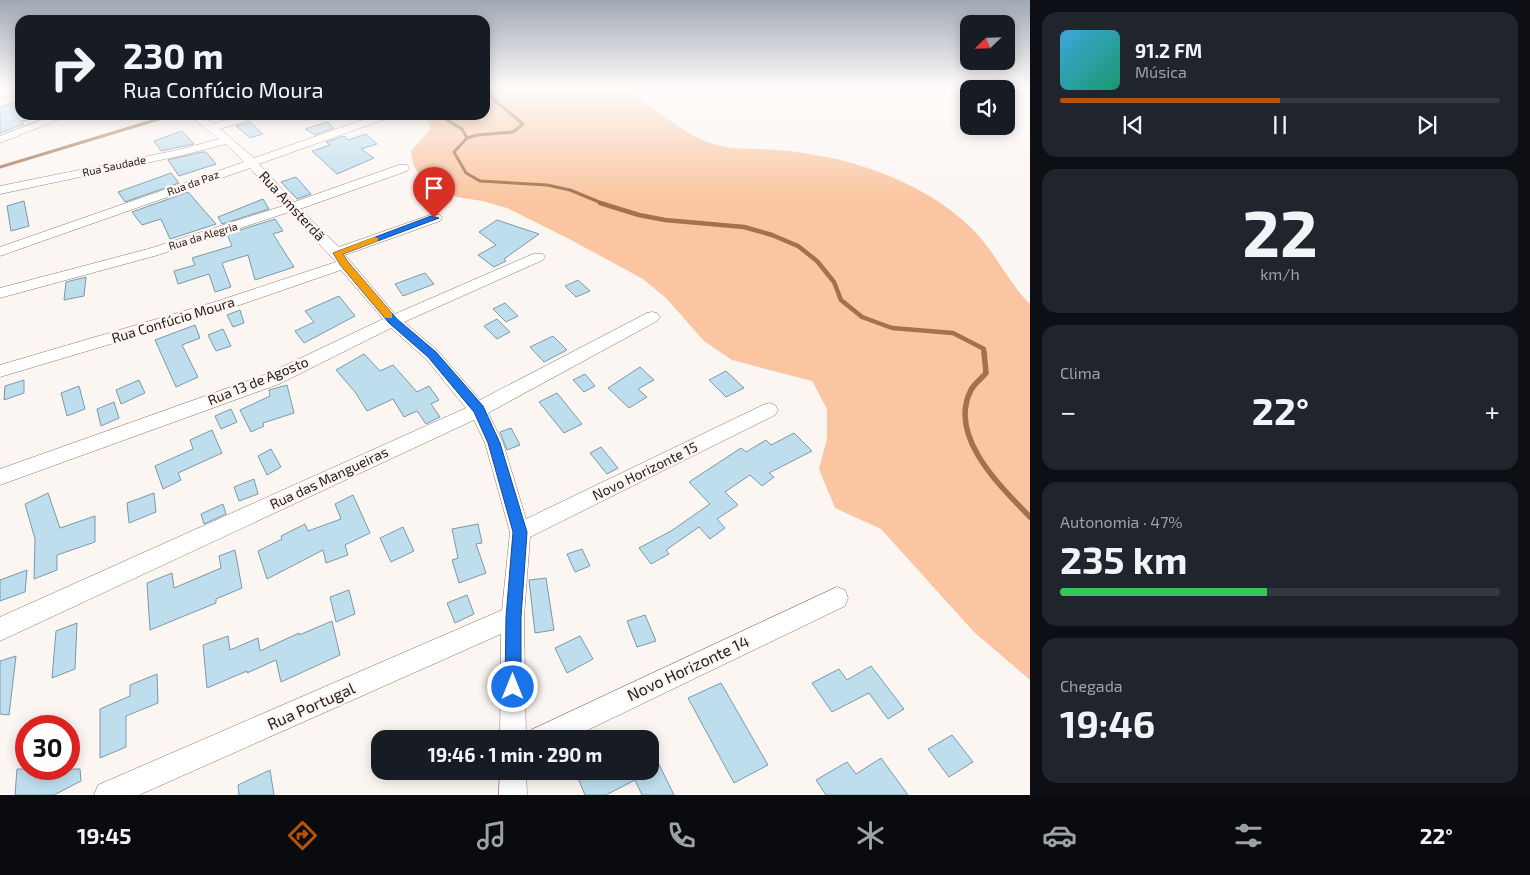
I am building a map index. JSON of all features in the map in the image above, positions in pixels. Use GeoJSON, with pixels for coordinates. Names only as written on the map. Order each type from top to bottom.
{"type":"FeatureCollection","features":[{"type":"Feature","properties":{"kind":"street"},"geometry":{"type":"LineString","coordinates":[[0,140],[41,124]]}},
{"type":"Feature","properties":{"kind":"street","name":"Rua Amsterdã"},"geometry":{"type":"LineString","coordinates":[[207,124],[228,140],[251,162],[292,208],[341,258],[393,321],[432,355],[478,410],[494,443],[520,532],[513,617],[513,730]]}},
{"type":"Feature","properties":{"kind":"street"},"geometry":{"type":"LineString","coordinates":[[212,128],[225,124]]}},
{"type":"Feature","properties":{"kind":"street","name":"Rua da Paz"},"geometry":{"type":"LineString","coordinates":[[0,252],[361,124]]}},
{"type":"Feature","properties":{"kind":"street","name":"Rua Saudade"},"geometry":{"type":"LineString","coordinates":[[0,190],[179,153],[228,140]]}},
{"type":"Feature","properties":{"kind":"street","name":"Rua da Alegria"},"geometry":{"type":"LineString","coordinates":[[0,293],[153,251],[292,208],[403,168]]}},
{"type":"Feature","properties":{"kind":"street","name":"Rua Confúcio Moura"},"geometry":{"type":"LineString","coordinates":[[0,371],[223,305],[341,258],[434,218]]}},
{"type":"Feature","properties":{"kind":"street","name":"Rua 13 de Agosto"},"geometry":{"type":"LineString","coordinates":[[0,477],[273,379],[393,321],[538,257]]}},
{"type":"Feature","properties":{"kind":"street","name":"Rua das Mangueiras"},"geometry":{"type":"LineString","coordinates":[[0,629],[478,410],[652,317]]}},
{"type":"Feature","properties":{"kind":"street","name":"Novo Horizonte 15"},"geometry":{"type":"LineString","coordinates":[[520,532],[769,410]]}},
{"type":"Feature","properties":{"kind":"street","name":"Novo Horizonte 14"},"geometry":{"type":"LineString","coordinates":[[559,730],[836,598]]}},
{"type":"Feature","properties":{"kind":"street","name":"Rua Portugal"},"geometry":{"type":"LineString","coordinates":[[108,795],[513,617]]}},
{"type":"Feature","properties":{"kind":"street"},"geometry":{"type":"LineString","coordinates":[[513,780],[513,795]]}},
{"type":"Feature","properties":{"kind":"shaded area"},"geometry":{"type":"Polygon","coordinates":[[[429,124],[675,124],[698,138],[719,146],[784,150],[867,168],[908,184],[928,195],[963,220],[978,235],[1016,288],[1030,304],[1030,680],[974,632],[881,529],[835,508],[819,469],[827,439],[827,409],[812,381],[732,360],[704,341],[666,298],[643,279],[507,208],[457,197],[434,189],[420,177],[413,164],[411,151],[431,128],[429,124]]]}},
{"type":"Feature","properties":{"kind":"building"},"geometry":{"type":"Polygon","coordinates":[[[0,124],[24,124],[0,133],[0,124]]]}},
{"type":"Feature","properties":{"kind":"building"},"geometry":{"type":"Polygon","coordinates":[[[252,124],[263,134],[250,138],[236,126],[252,124]]]}},
{"type":"Feature","properties":{"kind":"building"},"geometry":{"type":"Polygon","coordinates":[[[320,124],[329,124],[334,128],[315,135],[305,129],[320,124]]]}},
{"type":"Feature","properties":{"kind":"building"},"geometry":{"type":"Polygon","coordinates":[[[182,131],[194,144],[161,151],[154,141],[182,131]]]}},
{"type":"Feature","properties":{"kind":"building"},"geometry":{"type":"Polygon","coordinates":[[[366,134],[377,144],[361,149],[374,158],[337,174],[312,151],[330,145],[326,142],[344,136],[348,140],[366,134]]]}},
{"type":"Feature","properties":{"kind":"building"},"geometry":{"type":"Polygon","coordinates":[[[206,152],[216,164],[179,176],[168,160],[206,152]]]}},
{"type":"Feature","properties":{"kind":"building"},"geometry":{"type":"Polygon","coordinates":[[[171,173],[179,183],[125,202],[118,192],[171,173]]]}},
{"type":"Feature","properties":{"kind":"building"},"geometry":{"type":"Polygon","coordinates":[[[296,177],[311,194],[297,199],[281,182],[296,177]]]}},
{"type":"Feature","properties":{"kind":"building"},"geometry":{"type":"Polygon","coordinates":[[[188,192],[216,224],[170,239],[161,219],[142,225],[132,212],[188,192]]]}},
{"type":"Feature","properties":{"kind":"building"},"geometry":{"type":"Polygon","coordinates":[[[263,199],[269,209],[222,224],[218,217],[263,199]]]}},
{"type":"Feature","properties":{"kind":"building"},"geometry":{"type":"Polygon","coordinates":[[[24,201],[29,226],[11,231],[7,206],[24,201]]]}},
{"type":"Feature","properties":{"kind":"building"},"geometry":{"type":"Polygon","coordinates":[[[275,219],[283,231],[273,234],[294,267],[255,280],[248,255],[222,263],[231,287],[215,292],[209,274],[178,284],[174,271],[195,265],[192,258],[232,246],[227,234],[275,219]]]}},
{"type":"Feature","properties":{"kind":"building"},"geometry":{"type":"Polygon","coordinates":[[[497,220],[539,234],[504,259],[506,261],[494,267],[478,255],[496,245],[479,232],[497,220]]]}},
{"type":"Feature","properties":{"kind":"building"},"geometry":{"type":"Polygon","coordinates":[[[425,273],[434,284],[403,296],[395,284],[425,273]]]}},
{"type":"Feature","properties":{"kind":"building"},"geometry":{"type":"Polygon","coordinates":[[[86,277],[84,296],[64,300],[66,282],[86,277]]]}},
{"type":"Feature","properties":{"kind":"building"},"geometry":{"type":"Polygon","coordinates":[[[578,280],[590,291],[576,297],[565,286],[578,280]]]}},
{"type":"Feature","properties":{"kind":"building"},"geometry":{"type":"Polygon","coordinates":[[[339,296],[355,316],[304,343],[295,331],[314,322],[305,311],[339,296]]]}},
{"type":"Feature","properties":{"kind":"building"},"geometry":{"type":"Polygon","coordinates":[[[505,303],[518,316],[506,322],[493,309],[505,303]]]}},
{"type":"Feature","properties":{"kind":"building"},"geometry":{"type":"Polygon","coordinates":[[[240,310],[244,323],[233,327],[227,315],[240,310]]]}},
{"type":"Feature","properties":{"kind":"building"},"geometry":{"type":"Polygon","coordinates":[[[497,319],[510,332],[497,339],[484,326],[497,319]]]}},
{"type":"Feature","properties":{"kind":"building"},"geometry":{"type":"Polygon","coordinates":[[[195,325],[200,338],[182,345],[198,377],[176,387],[155,340],[195,325]]]}},
{"type":"Feature","properties":{"kind":"building"},"geometry":{"type":"Polygon","coordinates":[[[223,329],[231,346],[216,351],[208,335],[223,329]]]}},
{"type":"Feature","properties":{"kind":"building"},"geometry":{"type":"Polygon","coordinates":[[[553,336],[567,350],[544,362],[530,347],[553,336]]]}},
{"type":"Feature","properties":{"kind":"building"},"geometry":{"type":"Polygon","coordinates":[[[364,354],[380,371],[393,365],[417,392],[429,386],[439,400],[431,404],[440,417],[426,424],[417,411],[404,417],[393,399],[367,411],[355,392],[336,370],[364,354]]]}},
{"type":"Feature","properties":{"kind":"building"},"geometry":{"type":"Polygon","coordinates":[[[640,367],[654,380],[638,389],[647,397],[629,408],[608,388],[640,367]]]}},
{"type":"Feature","properties":{"kind":"building"},"geometry":{"type":"Polygon","coordinates":[[[726,371],[744,388],[726,397],[709,380],[726,371]]]}},
{"type":"Feature","properties":{"kind":"building"},"geometry":{"type":"Polygon","coordinates":[[[585,374],[595,386],[584,392],[573,380],[585,374]]]}},
{"type":"Feature","properties":{"kind":"building"},"geometry":{"type":"Polygon","coordinates":[[[24,380],[24,393],[4,400],[5,386],[24,380]]]}},
{"type":"Feature","properties":{"kind":"building"},"geometry":{"type":"Polygon","coordinates":[[[139,380],[145,393],[121,404],[116,390],[139,380]]]}},
{"type":"Feature","properties":{"kind":"building"},"geometry":{"type":"Polygon","coordinates":[[[287,385],[294,413],[263,423],[264,426],[251,432],[240,410],[270,396],[269,390],[287,385]]]}},
{"type":"Feature","properties":{"kind":"building"},"geometry":{"type":"Polygon","coordinates":[[[79,386],[85,409],[67,416],[61,393],[79,386]]]}},
{"type":"Feature","properties":{"kind":"building"},"geometry":{"type":"Polygon","coordinates":[[[557,393],[582,424],[564,433],[539,402],[557,393]]]}},
{"type":"Feature","properties":{"kind":"building"},"geometry":{"type":"Polygon","coordinates":[[[114,402],[119,418],[101,426],[97,409],[114,402]]]}},
{"type":"Feature","properties":{"kind":"building"},"geometry":{"type":"Polygon","coordinates":[[[231,409],[237,422],[221,429],[215,416],[231,409]]]}},
{"type":"Feature","properties":{"kind":"building"},"geometry":{"type":"Polygon","coordinates":[[[511,428],[520,445],[507,450],[500,432],[511,428]]]}},
{"type":"Feature","properties":{"kind":"building"},"geometry":{"type":"Polygon","coordinates":[[[212,430],[222,453],[178,473],[181,480],[163,489],[155,466],[193,449],[190,440],[212,430]]]}},
{"type":"Feature","properties":{"kind":"building"},"geometry":{"type":"Polygon","coordinates":[[[794,433],[812,451],[769,473],[774,477],[762,486],[750,475],[725,492],[738,505],[717,519],[725,528],[710,539],[699,527],[666,550],[669,554],[651,564],[639,548],[671,531],[710,504],[689,482],[741,448],[746,452],[766,440],[771,445],[794,433]]]}},
{"type":"Feature","properties":{"kind":"building"},"geometry":{"type":"Polygon","coordinates":[[[601,447],[618,468],[607,474],[590,453],[601,447]]]}},
{"type":"Feature","properties":{"kind":"building"},"geometry":{"type":"Polygon","coordinates":[[[271,449],[281,467],[267,475],[258,456],[271,449]]]}},
{"type":"Feature","properties":{"kind":"building"},"geometry":{"type":"Polygon","coordinates":[[[254,479],[258,494],[239,501],[234,487],[254,479]]]}},
{"type":"Feature","properties":{"kind":"building"},"geometry":{"type":"Polygon","coordinates":[[[48,493],[60,528],[95,516],[95,542],[57,555],[57,570],[34,579],[35,539],[25,504],[48,493]]]}},
{"type":"Feature","properties":{"kind":"building"},"geometry":{"type":"Polygon","coordinates":[[[154,493],[156,512],[129,523],[127,503],[154,493]]]}},
{"type":"Feature","properties":{"kind":"building"},"geometry":{"type":"Polygon","coordinates":[[[353,495],[370,533],[345,545],[348,555],[326,563],[323,550],[267,579],[258,551],[282,539],[281,536],[305,524],[308,531],[341,519],[335,504],[353,495]]]}},
{"type":"Feature","properties":{"kind":"building"},"geometry":{"type":"Polygon","coordinates":[[[223,504],[226,514],[204,524],[201,514],[223,504]]]}},
{"type":"Feature","properties":{"kind":"building"},"geometry":{"type":"Polygon","coordinates":[[[478,524],[482,543],[476,544],[486,573],[459,583],[452,560],[458,558],[452,529],[478,524]]]}},
{"type":"Feature","properties":{"kind":"building"},"geometry":{"type":"Polygon","coordinates":[[[403,527],[414,551],[391,562],[380,538],[403,527]]]}},
{"type":"Feature","properties":{"kind":"building"},"geometry":{"type":"Polygon","coordinates":[[[582,549],[590,566],[575,572],[567,554],[582,549]]]}},
{"type":"Feature","properties":{"kind":"building"},"geometry":{"type":"Polygon","coordinates":[[[235,550],[242,588],[216,599],[216,603],[150,630],[147,583],[172,573],[174,588],[221,568],[219,556],[235,550]]]}},
{"type":"Feature","properties":{"kind":"building"},"geometry":{"type":"Polygon","coordinates":[[[27,570],[25,592],[0,601],[0,580],[27,570]]]}},
{"type":"Feature","properties":{"kind":"building"},"geometry":{"type":"Polygon","coordinates":[[[546,578],[554,630],[535,633],[529,580],[546,578]]]}},
{"type":"Feature","properties":{"kind":"building"},"geometry":{"type":"Polygon","coordinates":[[[349,590],[355,614],[336,622],[330,597],[349,590]]]}},
{"type":"Feature","properties":{"kind":"building"},"geometry":{"type":"Polygon","coordinates":[[[467,595],[474,614],[455,623],[447,603],[467,595]]]}},
{"type":"Feature","properties":{"kind":"building"},"geometry":{"type":"Polygon","coordinates":[[[645,615],[656,641],[637,647],[627,621],[645,615]]]}},
{"type":"Feature","properties":{"kind":"building"},"geometry":{"type":"Polygon","coordinates":[[[332,621],[340,655],[281,682],[276,660],[207,688],[203,645],[228,636],[230,650],[258,638],[260,651],[299,633],[299,635],[332,621]]]}},
{"type":"Feature","properties":{"kind":"building"},"geometry":{"type":"Polygon","coordinates":[[[77,623],[75,669],[52,678],[56,631],[77,623]]]}},
{"type":"Feature","properties":{"kind":"building"},"geometry":{"type":"Polygon","coordinates":[[[580,636],[593,659],[567,673],[555,648],[580,636]]]}},
{"type":"Feature","properties":{"kind":"building"},"geometry":{"type":"Polygon","coordinates":[[[16,656],[9,715],[0,714],[0,661],[16,656]]]}},
{"type":"Feature","properties":{"kind":"building"},"geometry":{"type":"Polygon","coordinates":[[[871,666],[904,709],[888,719],[869,693],[832,712],[812,683],[839,669],[847,680],[871,666]]]}},
{"type":"Feature","properties":{"kind":"building"},"geometry":{"type":"Polygon","coordinates":[[[157,674],[158,703],[126,716],[126,747],[100,758],[100,709],[130,696],[130,685],[157,674]]]}},
{"type":"Feature","properties":{"kind":"building"},"geometry":{"type":"Polygon","coordinates":[[[721,683],[768,765],[734,783],[688,698],[721,683]]]}},
{"type":"Feature","properties":{"kind":"building"},"geometry":{"type":"Polygon","coordinates":[[[952,735],[973,762],[949,777],[928,749],[952,735]]]}},
{"type":"Feature","properties":{"kind":"building"},"geometry":{"type":"Polygon","coordinates":[[[881,758],[908,795],[826,795],[816,780],[847,762],[856,774],[881,758]]]}},
{"type":"Feature","properties":{"kind":"building"},"geometry":{"type":"Polygon","coordinates":[[[659,764],[674,795],[642,795],[635,780],[659,780],[659,764]]]}},
{"type":"Feature","properties":{"kind":"building"},"geometry":{"type":"Polygon","coordinates":[[[80,769],[81,781],[54,795],[15,795],[16,780],[80,780],[80,769]]]}},
{"type":"Feature","properties":{"kind":"building"},"geometry":{"type":"Polygon","coordinates":[[[270,770],[274,795],[239,795],[238,785],[270,770]]]}},
{"type":"Feature","properties":{"kind":"building"},"geometry":{"type":"Polygon","coordinates":[[[579,780],[635,780],[606,795],[585,795],[579,780]]]}},
{"type":"Feature","properties":{"kind":"waterway"},"geometry":{"type":"LineString","coordinates":[[0,167],[142,124]]}},
{"type":"Feature","properties":{"kind":"waterway"},"geometry":{"type":"LineString","coordinates":[[454,124],[462,129],[467,138]]}},
{"type":"Feature","properties":{"kind":"waterway"},"geometry":{"type":"LineString","coordinates":[[467,138],[477,135],[513,132],[523,124]]}},
{"type":"Feature","properties":{"kind":"waterway"},"geometry":{"type":"LineString","coordinates":[[467,138],[454,152],[466,173],[480,181],[547,185],[570,190],[604,204]]}},
{"type":"Feature","properties":{"kind":"waterway"},"geometry":{"type":"LineString","coordinates":[[600,203],[639,215],[665,220],[744,227],[772,235],[798,246],[817,261],[834,282],[841,300],[862,317],[892,328],[953,333],[984,349],[984,352]]}},
{"type":"Feature","properties":{"kind":"waterway"},"geometry":{"type":"LineString","coordinates":[[984,352],[986,373],[971,390],[965,407],[966,425],[971,442],[992,476],[1030,517]]}},
{"type":"Feature","properties":{"kind":"slow traffic"},"geometry":{"type":"LineString","coordinates":[[374,240],[338,253],[344,264],[388,315]]}},
{"type":"Feature","properties":{"kind":"route"},"geometry":{"type":"LineString","coordinates":[[434,218],[338,253],[344,264],[393,321],[432,355],[478,410],[494,443],[520,532],[513,617],[513,687]]}}]}
